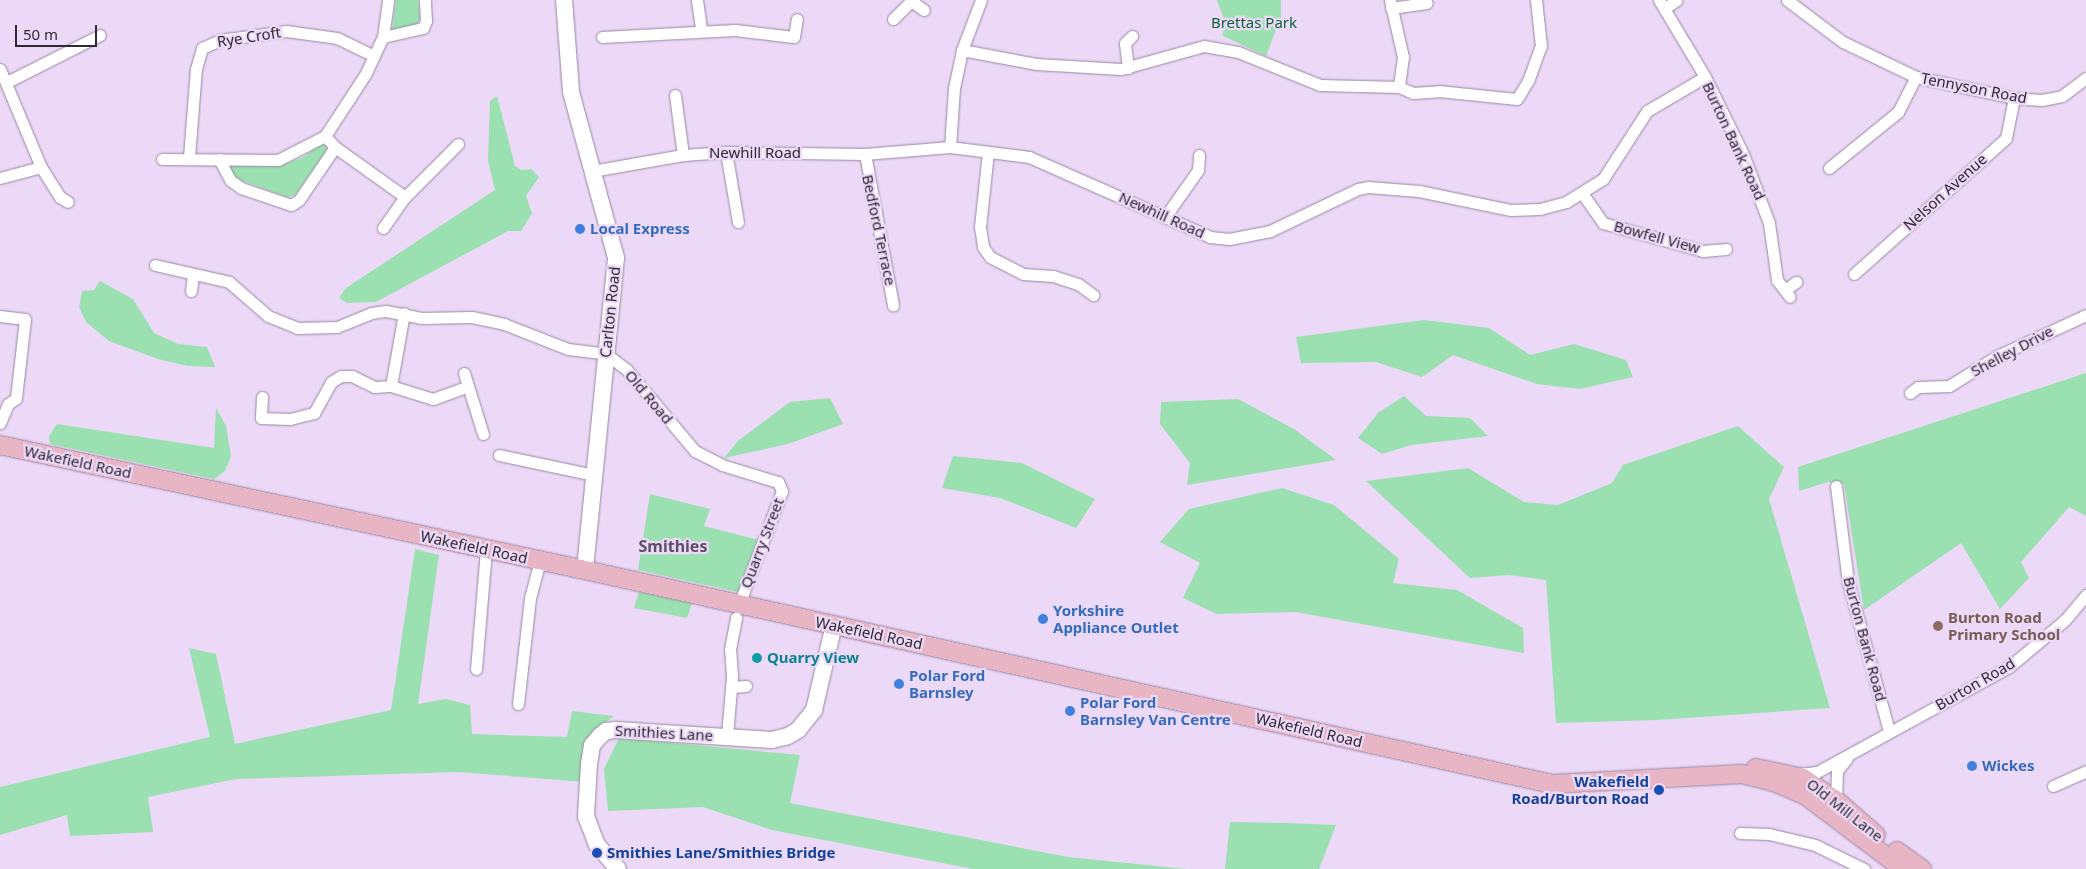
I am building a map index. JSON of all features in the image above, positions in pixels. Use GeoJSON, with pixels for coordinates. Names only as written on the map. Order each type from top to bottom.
{"type":"FeatureCollection","features":[{"type":"Feature","properties":{"kind":"main road","name":"Carlton Road"},"geometry":{"type":"LineString","coordinates":[[564,0],[571,92],[616,258],[585,570]]}},
{"type":"Feature","properties":{"kind":"main road","name":"Wakefield Road"},"geometry":{"type":"LineString","coordinates":[[0,445],[585,570],[738,611],[834,625],[1552,784],[1742,774]]}},
{"type":"Feature","properties":{"kind":"main road","name":"Smithies Lane"},"geometry":{"type":"LineString","coordinates":[[618,869],[597,845],[586,817],[588,764],[592,745],[606,731],[616,730],[772,740],[788,736],[803,726],[819,696],[834,625]]}},
{"type":"Feature","properties":{"kind":"main road","name":"Old Mill Lane"},"geometry":{"type":"LineString","coordinates":[[1742,774],[1761,768],[1794,774],[1836,800],[1922,869]]}},
{"type":"Feature","properties":{"kind":"main road","name":"Old Mill Lane"},"geometry":{"type":"LineString","coordinates":[[1742,774],[1779,784],[1805,795],[1904,869]]}},
{"type":"Feature","properties":{"kind":"street"},"geometry":{"type":"LineString","coordinates":[[162,159],[189,157],[278,160],[325,136],[383,38],[388,0]]}},
{"type":"Feature","properties":{"kind":"street"},"geometry":{"type":"LineString","coordinates":[[383,38],[423,28],[426,21],[425,0]]}},
{"type":"Feature","properties":{"kind":"street"},"geometry":{"type":"LineString","coordinates":[[697,0],[701,30]]}},
{"type":"Feature","properties":{"kind":"street"},"geometry":{"type":"LineString","coordinates":[[950,147],[954,88],[962,50],[980,0]]}},
{"type":"Feature","properties":{"kind":"street"},"geometry":{"type":"LineString","coordinates":[[962,50],[1036,64],[1128,68],[1204,46],[1238,52],[1320,85],[1399,87],[1413,93],[1439,91],[1517,99],[1528,81],[1541,46],[1536,0]]}},
{"type":"Feature","properties":{"kind":"street"},"geometry":{"type":"LineString","coordinates":[[1662,4],[1677,0]]}},
{"type":"Feature","properties":{"kind":"street","name":"Tennyson Road"},"geometry":{"type":"LineString","coordinates":[[1787,0],[1843,42],[1916,77],[2014,98],[2042,100],[2062,96],[2086,78]]}},
{"type":"Feature","properties":{"kind":"street"},"geometry":{"type":"LineString","coordinates":[[894,19],[910,1],[924,10]]}},
{"type":"Feature","properties":{"kind":"street"},"geometry":{"type":"LineString","coordinates":[[1399,87],[1402,57],[1391,4],[1427,4]]}},
{"type":"Feature","properties":{"kind":"street","name":"Burton Bank Road"},"geometry":{"type":"LineString","coordinates":[[1662,4],[1705,77],[1762,198],[1769,223],[1774,268],[1788,294],[1796,282]]}},
{"type":"Feature","properties":{"kind":"street"},"geometry":{"type":"LineString","coordinates":[[602,37],[701,30],[735,30],[794,38],[797,19]]}},
{"type":"Feature","properties":{"kind":"street","name":"Rye Croft"},"geometry":{"type":"LineString","coordinates":[[189,157],[196,69],[202,48],[220,40],[286,31],[337,38],[374,56]]}},
{"type":"Feature","properties":{"kind":"street"},"geometry":{"type":"LineString","coordinates":[[7,82],[100,35]]}},
{"type":"Feature","properties":{"kind":"street"},"geometry":{"type":"LineString","coordinates":[[1128,68],[1125,43],[1132,36]]}},
{"type":"Feature","properties":{"kind":"street"},"geometry":{"type":"LineString","coordinates":[[0,68],[41,167],[60,197],[68,202]]}},
{"type":"Feature","properties":{"kind":"street","name":"Newhill Road"},"geometry":{"type":"LineString","coordinates":[[592,171],[684,155],[726,152],[865,154],[950,147],[1030,157],[1046,162],[1210,237],[1229,239],[1270,231],[1358,188],[1420,191],[1511,210],[1540,209],[1566,202],[1603,180],[1647,112],[1705,77]]}},
{"type":"Feature","properties":{"kind":"street"},"geometry":{"type":"LineString","coordinates":[[1829,168],[1898,112],[1916,77]]}},
{"type":"Feature","properties":{"kind":"street"},"geometry":{"type":"LineString","coordinates":[[675,95],[684,155]]}},
{"type":"Feature","properties":{"kind":"street","name":"Nelson Avenue"},"geometry":{"type":"LineString","coordinates":[[1854,274],[2006,138],[2014,98]]}},
{"type":"Feature","properties":{"kind":"street"},"geometry":{"type":"LineString","coordinates":[[325,136],[335,147],[405,198]]}},
{"type":"Feature","properties":{"kind":"street"},"geometry":{"type":"LineString","coordinates":[[383,228],[405,198],[458,144]]}},
{"type":"Feature","properties":{"kind":"street"},"geometry":{"type":"LineString","coordinates":[[219,159],[230,180],[241,188],[291,205],[299,200],[335,147]]}},
{"type":"Feature","properties":{"kind":"street"},"geometry":{"type":"LineString","coordinates":[[726,152],[738,222]]}},
{"type":"Feature","properties":{"kind":"street"},"geometry":{"type":"LineString","coordinates":[[988,152],[980,227],[983,247],[990,257],[1024,274],[1053,276],[1078,284],[1093,295]]}},
{"type":"Feature","properties":{"kind":"street","name":"Bedford Terrace"},"geometry":{"type":"LineString","coordinates":[[865,154],[892,305]]}},
{"type":"Feature","properties":{"kind":"street"},"geometry":{"type":"LineString","coordinates":[[1165,217],[1198,170],[1199,155]]}},
{"type":"Feature","properties":{"kind":"street"},"geometry":{"type":"LineString","coordinates":[[0,178],[41,167]]}},
{"type":"Feature","properties":{"kind":"street","name":"Bowfell View"},"geometry":{"type":"LineString","coordinates":[[1582,193],[1603,223],[1703,251],[1719,246]]}},
{"type":"Feature","properties":{"kind":"street"},"geometry":{"type":"LineString","coordinates":[[155,265],[229,282],[268,316],[297,328],[337,326],[371,313],[404,313],[391,386]]}},
{"type":"Feature","properties":{"kind":"street"},"geometry":{"type":"LineString","coordinates":[[190,291],[193,274]]}},
{"type":"Feature","properties":{"kind":"street","name":"Old Road"},"geometry":{"type":"LineString","coordinates":[[404,313],[422,318],[483,318],[568,349],[606,354],[627,370],[695,451],[722,465]]}},
{"type":"Feature","properties":{"kind":"street","name":"Shelley Drive"},"geometry":{"type":"LineString","coordinates":[[1910,393],[1918,387],[1949,386],[1997,356],[2086,315]]}},
{"type":"Feature","properties":{"kind":"street"},"geometry":{"type":"LineString","coordinates":[[0,316],[25,319],[16,398],[8,404],[0,423]]}},
{"type":"Feature","properties":{"kind":"street"},"geometry":{"type":"LineString","coordinates":[[464,374],[484,434]]}},
{"type":"Feature","properties":{"kind":"street"},"geometry":{"type":"LineString","coordinates":[[262,397],[262,418],[297,418],[314,413],[331,382],[341,376],[352,376],[375,387],[391,386],[434,398],[468,386]]}},
{"type":"Feature","properties":{"kind":"street"},"geometry":{"type":"LineString","coordinates":[[499,455],[594,475]]}},
{"type":"Feature","properties":{"kind":"street","name":"Quarry Street"},"geometry":{"type":"LineString","coordinates":[[722,465],[778,482],[782,491],[738,611]]}},
{"type":"Feature","properties":{"kind":"street","name":"Burton Bank Road"},"geometry":{"type":"LineString","coordinates":[[1836,486],[1848,582],[1890,731]]}},
{"type":"Feature","properties":{"kind":"street"},"geometry":{"type":"LineString","coordinates":[[476,669],[486,549]]}},
{"type":"Feature","properties":{"kind":"street"},"geometry":{"type":"LineString","coordinates":[[518,704],[525,632],[540,561]]}},
{"type":"Feature","properties":{"kind":"street","name":"Burton Road"},"geometry":{"type":"LineString","coordinates":[[1794,774],[1817,772],[2008,667],[2065,620],[2086,595]]}},
{"type":"Feature","properties":{"kind":"street","name":"Smithies Lane"},"geometry":{"type":"LineString","coordinates":[[727,736],[731,688],[730,649],[738,611]]}},
{"type":"Feature","properties":{"kind":"street"},"geometry":{"type":"LineString","coordinates":[[731,688],[746,686]]}},
{"type":"Feature","properties":{"kind":"street","name":"Burton Road"},"geometry":{"type":"LineString","coordinates":[[1836,800],[1837,771],[1850,755]]}},
{"type":"Feature","properties":{"kind":"street"},"geometry":{"type":"LineString","coordinates":[[2053,786],[2086,771]]}},
{"type":"Feature","properties":{"kind":"street"},"geometry":{"type":"LineString","coordinates":[[1740,834],[1769,834],[1815,846],[1864,869]]}},
{"type":"Feature","properties":{"kind":"green space"},"geometry":{"type":"Polygon","coordinates":[[[396,0],[418,0],[420,18],[416,26],[392,30],[396,0]]]}},
{"type":"Feature","properties":{"kind":"green space","name":"Brettas Park"},"geometry":{"type":"Polygon","coordinates":[[[1217,0],[1281,0],[1281,17],[1266,56],[1223,36],[1224,19],[1217,0]]]}},
{"type":"Feature","properties":{"kind":"green space"},"geometry":{"type":"Polygon","coordinates":[[[497,96],[515,166],[521,170],[531,169],[539,177],[526,196],[532,213],[521,231],[508,231],[376,302],[347,303],[339,298],[346,288],[495,190],[488,161],[490,101],[497,96]]]}},
{"type":"Feature","properties":{"kind":"green space"},"geometry":{"type":"Polygon","coordinates":[[[321,144],[326,146],[326,151],[295,195],[287,197],[232,177],[226,165],[278,166],[302,158],[321,144]]]}},
{"type":"Feature","properties":{"kind":"green space"},"geometry":{"type":"Polygon","coordinates":[[[100,281],[133,299],[154,333],[178,344],[207,347],[215,367],[188,366],[158,359],[109,341],[86,322],[79,307],[82,291],[94,290],[100,281]]]}},
{"type":"Feature","properties":{"kind":"green space"},"geometry":{"type":"Polygon","coordinates":[[[1424,320],[1489,328],[1530,355],[1574,344],[1626,360],[1633,377],[1580,389],[1537,384],[1453,355],[1422,377],[1376,362],[1301,363],[1296,337],[1424,320]]]}},
{"type":"Feature","properties":{"kind":"green space"},"geometry":{"type":"Polygon","coordinates":[[[2086,373],[2086,516],[2069,507],[2021,562],[2029,578],[2000,609],[1961,543],[1864,610],[1844,484],[1828,482],[1799,491],[1798,467],[2086,373]]]}},
{"type":"Feature","properties":{"kind":"green space"},"geometry":{"type":"Polygon","coordinates":[[[1404,396],[1426,416],[1470,418],[1488,436],[1411,445],[1382,454],[1358,438],[1378,413],[1404,396]]]}},
{"type":"Feature","properties":{"kind":"green space"},"geometry":{"type":"Polygon","coordinates":[[[830,398],[843,424],[788,444],[724,458],[738,441],[790,402],[830,398]]]}},
{"type":"Feature","properties":{"kind":"green space"},"geometry":{"type":"Polygon","coordinates":[[[1238,399],[1294,429],[1336,460],[1187,485],[1190,463],[1160,424],[1161,402],[1238,399]]]}},
{"type":"Feature","properties":{"kind":"green space"},"geometry":{"type":"Polygon","coordinates":[[[216,408],[226,426],[231,456],[225,471],[214,479],[50,444],[49,436],[57,424],[214,448],[216,408]]]}},
{"type":"Feature","properties":{"kind":"green space"},"geometry":{"type":"Polygon","coordinates":[[[1738,426],[1784,467],[1769,499],[1830,708],[1657,720],[1556,723],[1546,580],[1509,575],[1470,578],[1366,481],[1468,468],[1524,502],[1558,505],[1612,483],[1623,465],[1738,426]]]}},
{"type":"Feature","properties":{"kind":"green space"},"geometry":{"type":"Polygon","coordinates":[[[953,456],[1022,463],[1095,499],[1076,528],[1000,498],[942,488],[953,456]]]}},
{"type":"Feature","properties":{"kind":"green space"},"geometry":{"type":"Polygon","coordinates":[[[1282,488],[1334,505],[1399,559],[1393,583],[1457,590],[1523,628],[1524,653],[1295,612],[1217,614],[1183,598],[1200,563],[1160,542],[1189,509],[1282,488]]]}},
{"type":"Feature","properties":{"kind":"green space"},"geometry":{"type":"Polygon","coordinates":[[[650,494],[710,509],[704,526],[759,540],[738,592],[638,570],[650,494]]]}},
{"type":"Feature","properties":{"kind":"green space"},"geometry":{"type":"Polygon","coordinates":[[[415,549],[439,555],[418,704],[446,699],[470,705],[472,734],[567,737],[572,711],[614,716],[593,731],[585,782],[458,772],[236,779],[148,797],[153,832],[70,836],[67,815],[0,835],[0,787],[210,737],[189,648],[216,654],[235,744],[391,710],[415,549]]]}},
{"type":"Feature","properties":{"kind":"green space"},"geometry":{"type":"Polygon","coordinates":[[[639,592],[692,603],[687,618],[634,608],[639,592]]]}},
{"type":"Feature","properties":{"kind":"green space"},"geometry":{"type":"Polygon","coordinates":[[[619,738],[800,755],[790,803],[1068,857],[1186,869],[973,869],[772,830],[703,807],[608,811],[604,769],[619,738]]]}},
{"type":"Feature","properties":{"kind":"green space"},"geometry":{"type":"Polygon","coordinates":[[[1230,822],[1336,825],[1319,869],[1225,869],[1230,822]]]}},
{"type":"Feature","properties":{"kind":"place","name":"Local Express"},"geometry":{"type":"Point","coordinates":[580,229]}},
{"type":"Feature","properties":{"kind":"place","name":"Yorkshire Appliance Outlet"},"geometry":{"type":"Point","coordinates":[1043,619]}},
{"type":"Feature","properties":{"kind":"place","name":"Burton Road Primary School"},"geometry":{"type":"Point","coordinates":[1938,626]}},
{"type":"Feature","properties":{"kind":"place","name":"Quarry View"},"geometry":{"type":"Point","coordinates":[757,658]}},
{"type":"Feature","properties":{"kind":"place","name":"Polar Ford Barnsley"},"geometry":{"type":"Point","coordinates":[899,684]}},
{"type":"Feature","properties":{"kind":"place","name":"Polar Ford Barnsley Van Centre"},"geometry":{"type":"Point","coordinates":[1070,711]}},
{"type":"Feature","properties":{"kind":"place","name":"Wickes"},"geometry":{"type":"Point","coordinates":[1972,766]}},
{"type":"Feature","properties":{"kind":"place","name":"Wakefield Road/Burton Road"},"geometry":{"type":"Point","coordinates":[1659,790]}},
{"type":"Feature","properties":{"kind":"place","name":"Smithies Lane/Smithies Bridge"},"geometry":{"type":"Point","coordinates":[597,853]}},
{"type":"Feature","properties":{"kind":"district","name":"Smithies"},"geometry":{"type":"Point","coordinates":[673,546]}}]}
